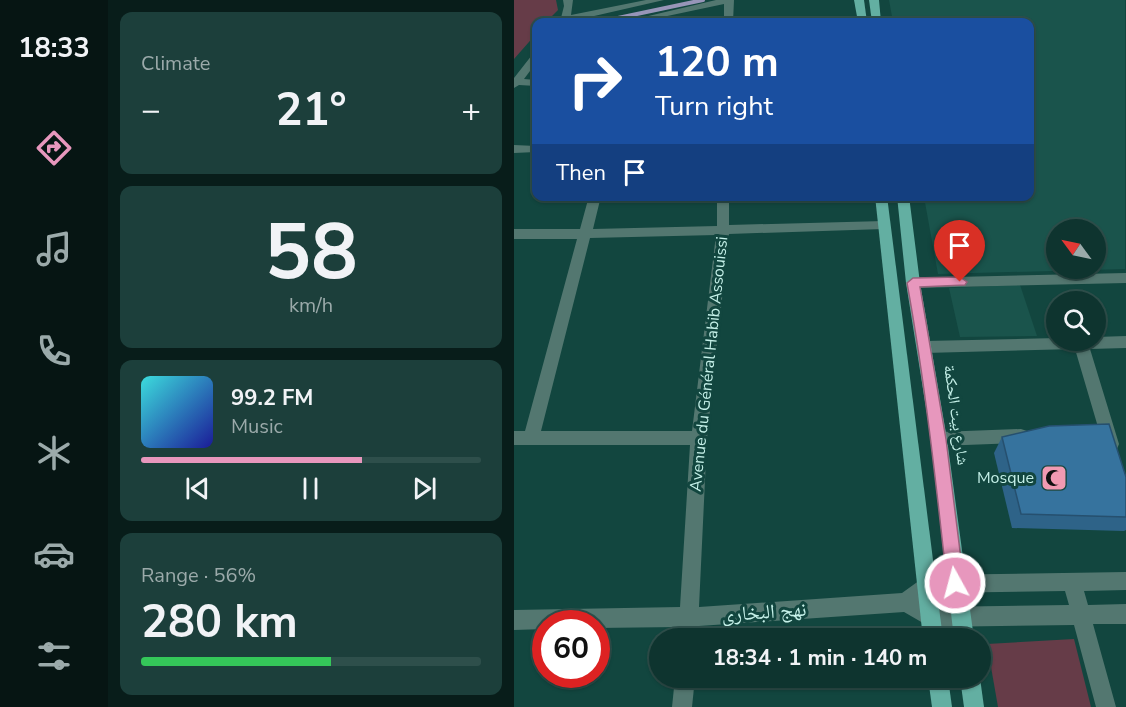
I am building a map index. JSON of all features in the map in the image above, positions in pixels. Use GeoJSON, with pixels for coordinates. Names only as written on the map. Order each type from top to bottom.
{"type":"FeatureCollection","features":[{"type":"Feature","properties":{"kind":"main road"},"geometry":{"type":"LineString","coordinates":[[859,0],[862,18]]}},
{"type":"Feature","properties":{"kind":"main road"},"geometry":{"type":"LineString","coordinates":[[874,0],[876,18]]}},
{"type":"Feature","properties":{"kind":"main road"},"geometry":{"type":"LineString","coordinates":[[882,201],[932,628]]}},
{"type":"Feature","properties":{"kind":"main road","name":"شارع بيت الحكمة"},"geometry":{"type":"LineString","coordinates":[[904,201],[913,283],[939,439],[955,583],[963,628]]}},
{"type":"Feature","properties":{"kind":"main road"},"geometry":{"type":"LineString","coordinates":[[939,688],[942,707]]}},
{"type":"Feature","properties":{"kind":"main road"},"geometry":{"type":"LineString","coordinates":[[971,688],[974,707]]}},
{"type":"Feature","properties":{"kind":"street"},"geometry":{"type":"LineString","coordinates":[[566,18],[570,6],[568,0]]}},
{"type":"Feature","properties":{"kind":"street"},"geometry":{"type":"LineString","coordinates":[[578,18],[659,0]]}},
{"type":"Feature","properties":{"kind":"street"},"geometry":{"type":"LineString","coordinates":[[654,18],[729,0],[728,18]]}},
{"type":"Feature","properties":{"kind":"street"},"geometry":{"type":"LineString","coordinates":[[515,83],[532,62]]}},
{"type":"Feature","properties":{"kind":"street"},"geometry":{"type":"LineString","coordinates":[[515,83],[532,83]]}},
{"type":"Feature","properties":{"kind":"street"},"geometry":{"type":"LineString","coordinates":[[514,149],[532,149]]}},
{"type":"Feature","properties":{"kind":"street"},"geometry":{"type":"LineString","coordinates":[[594,201],[522,438],[699,438]]}},
{"type":"Feature","properties":{"kind":"street","name":"Avenue du Général Habib Assouissi"},"geometry":{"type":"LineString","coordinates":[[689,628],[699,438],[724,201]]}},
{"type":"Feature","properties":{"kind":"street"},"geometry":{"type":"LineString","coordinates":[[514,234],[884,225]]}},
{"type":"Feature","properties":{"kind":"street"},"geometry":{"type":"LineString","coordinates":[[913,283],[1126,278]]}},
{"type":"Feature","properties":{"kind":"street"},"geometry":{"type":"LineString","coordinates":[[1106,343],[1126,342]]}},
{"type":"Feature","properties":{"kind":"street"},"geometry":{"type":"LineString","coordinates":[[925,347],[1046,345]]}},
{"type":"Feature","properties":{"kind":"street"},"geometry":{"type":"LineString","coordinates":[[1083,351],[1115,457]]}},
{"type":"Feature","properties":{"kind":"street"},"geometry":{"type":"LineString","coordinates":[[1086,435],[1108,434]]}},
{"type":"Feature","properties":{"kind":"street"},"geometry":{"type":"LineString","coordinates":[[939,439],[1040,436]]}},
{"type":"Feature","properties":{"kind":"street"},"geometry":{"type":"LineString","coordinates":[[1126,581],[927,584],[906,602],[930,616],[1126,614]]}},
{"type":"Feature","properties":{"kind":"street"},"geometry":{"type":"LineString","coordinates":[[1072,582],[1106,707]]}},
{"type":"Feature","properties":{"kind":"street","name":"نهج البخاري"},"geometry":{"type":"LineString","coordinates":[[514,620],[690,617],[906,602]]}},
{"type":"Feature","properties":{"kind":"street"},"geometry":{"type":"LineString","coordinates":[[682,707],[684,688]]}},
{"type":"Feature","properties":{"kind":"shaded area"},"geometry":{"type":"Polygon","coordinates":[[[514,0],[556,0],[558,10],[550,18],[532,18],[532,39],[514,59],[514,0]]]}},
{"type":"Feature","properties":{"kind":"shaded area"},"geometry":{"type":"Polygon","coordinates":[[[889,0],[1125,0],[1125,269],[1106,270],[1106,219],[1046,219],[1046,271],[938,274],[925,201],[1034,201],[1034,18],[892,18],[889,0]]]}},
{"type":"Feature","properties":{"kind":"shaded area"},"geometry":{"type":"Polygon","coordinates":[[[1020,285],[1037,336],[960,337],[949,288],[1020,285]]]}},
{"type":"Feature","properties":{"kind":"shaded area"},"geometry":{"type":"Polygon","coordinates":[[[1074,639],[1091,707],[998,707],[991,667],[991,644],[1074,639]]]}},
{"type":"Feature","properties":{"kind":"building","name":"Mosque"},"geometry":{"type":"Polygon","coordinates":[[[1109,424],[1126,477],[1126,517],[1021,514],[1002,437],[1049,426],[1109,424]]]}},
{"type":"Feature","properties":{"kind":"waterway"},"geometry":{"type":"LineString","coordinates":[[618,18],[703,0]]}},
{"type":"Feature","properties":{"kind":"place","name":"Mosque"},"geometry":{"type":"Point","coordinates":[1054,478]}},
{"type":"Feature","properties":{"kind":"route"},"geometry":{"type":"LineString","coordinates":[[955,583],[939,439],[913,283],[960,282]]}}]}
